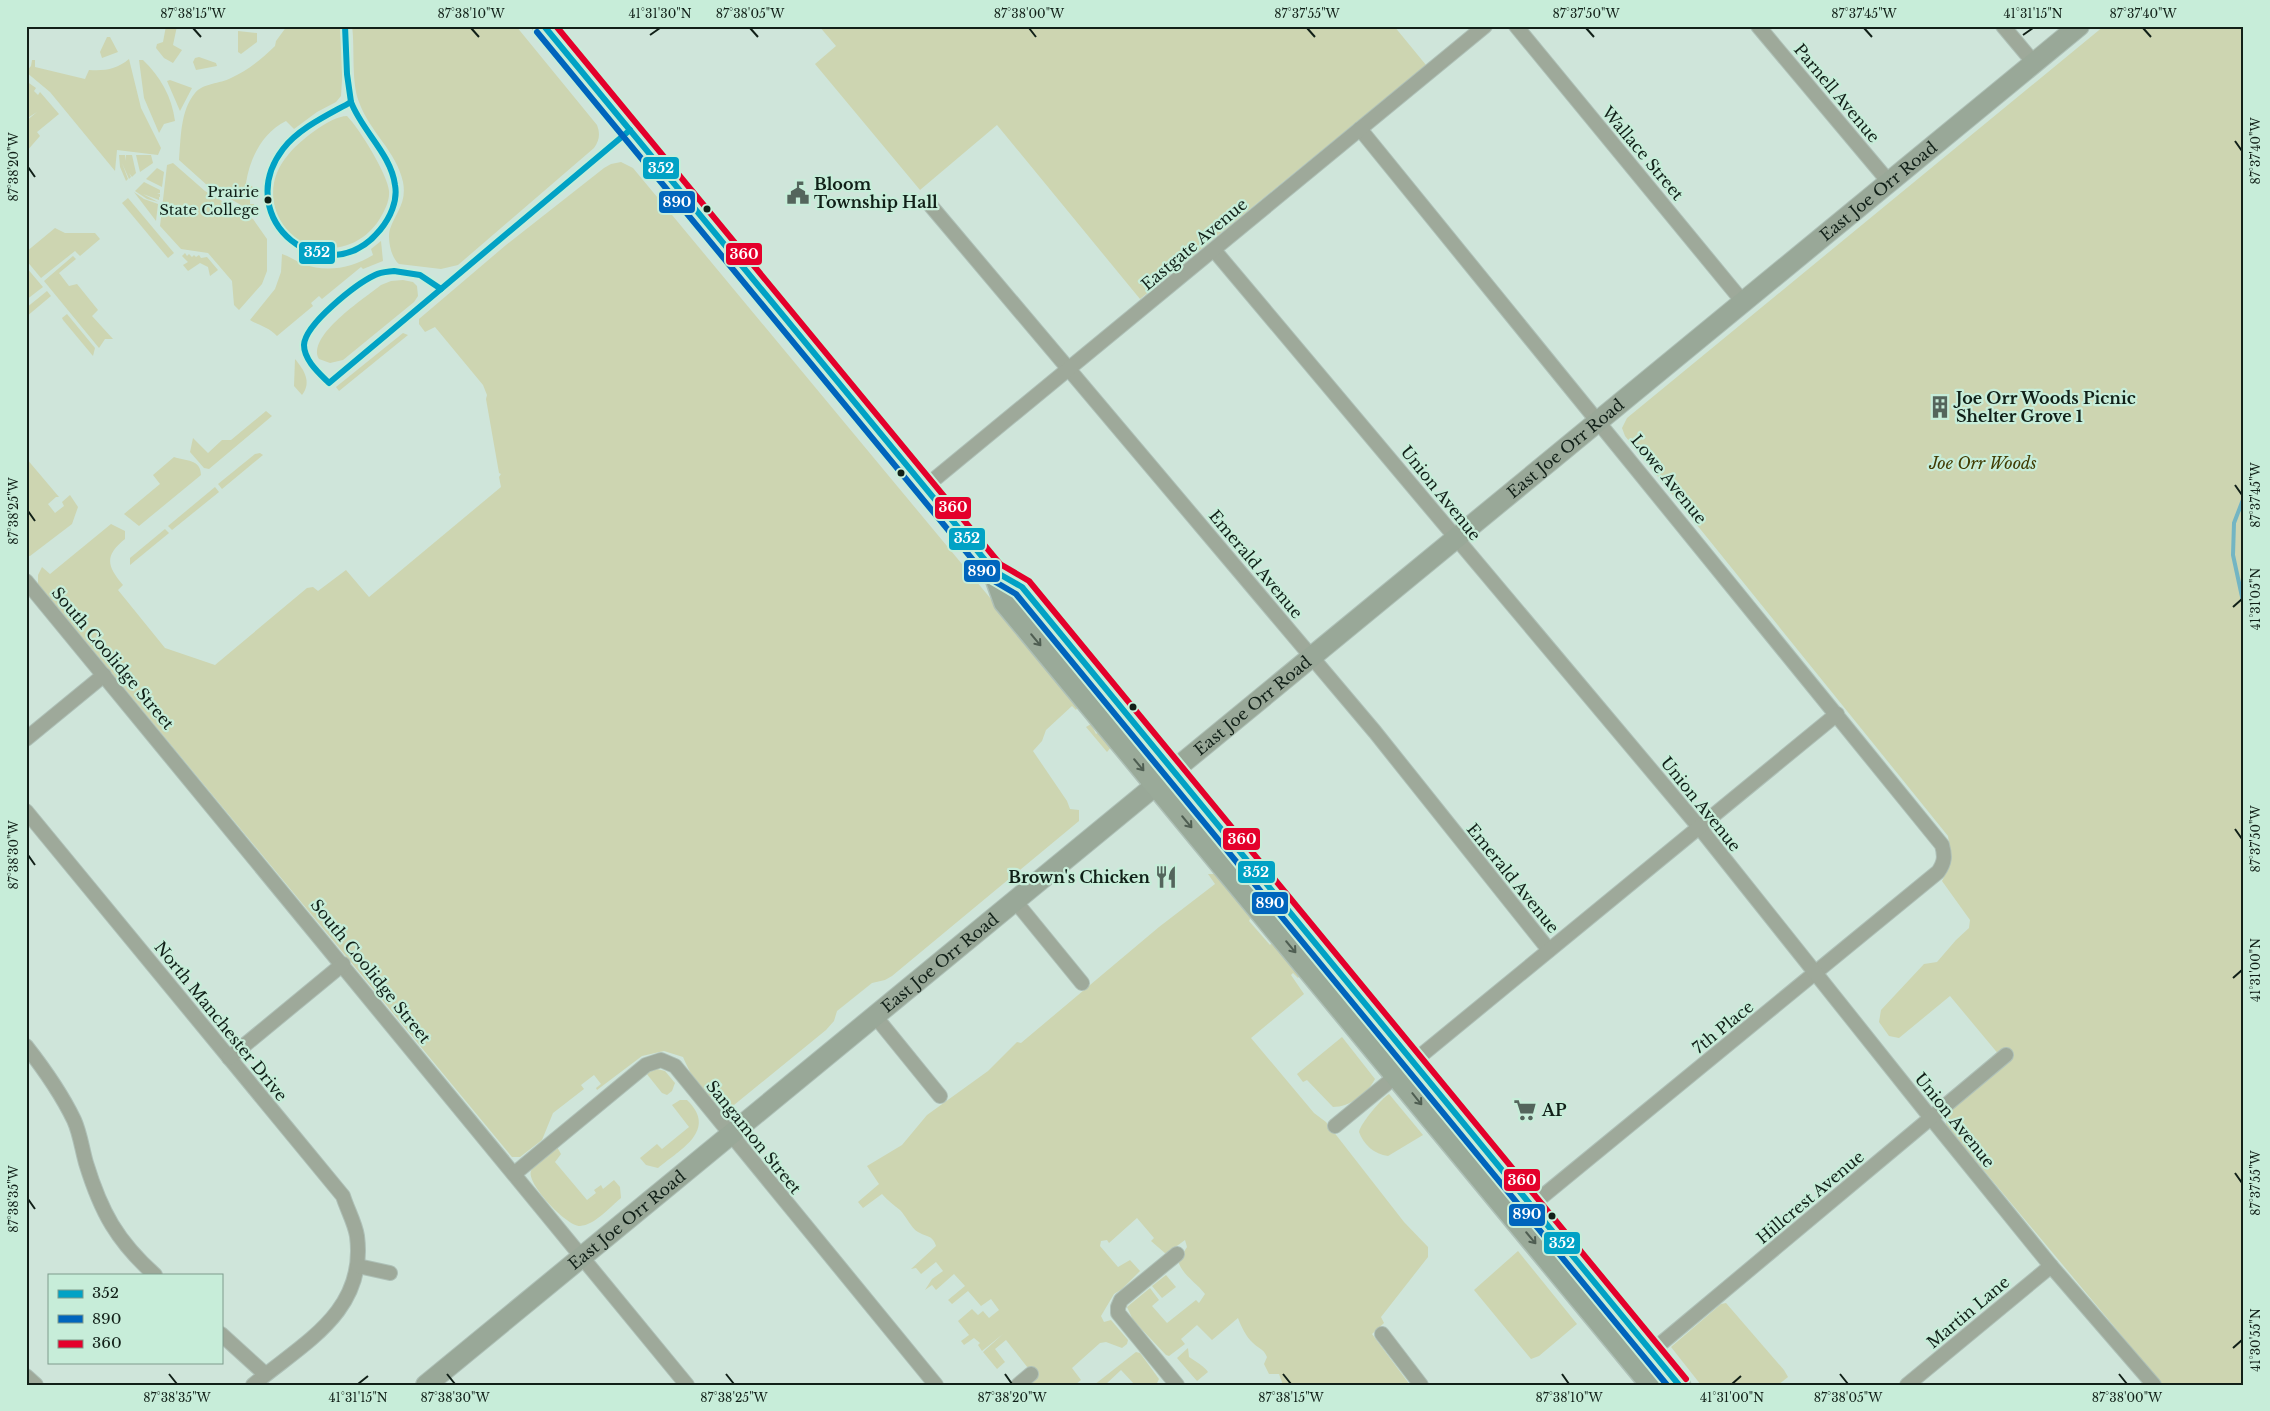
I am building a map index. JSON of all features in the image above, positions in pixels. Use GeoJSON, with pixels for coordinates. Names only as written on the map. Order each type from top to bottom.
{"type":"FeatureCollection","features":[{"type":"Feature","properties":{"kind":"main road"},"geometry":{"type":"LineString","coordinates":[[544,26],[994,571],[1005,602],[1155,784],[1404,1068],[1643,1358],[1679,1385]]}},
{"type":"Feature","properties":{"kind":"main road"},"geometry":{"type":"LineString","coordinates":[[994,571],[1022,587],[1174,770],[1404,1068]]}},
{"type":"Feature","properties":{"kind":"main road"},"geometry":{"type":"LineString","coordinates":[[1643,1358],[1652,1385]]}},
{"type":"Feature","properties":{"kind":"street","name":"Eastgate Avenue"},"geometry":{"type":"LineString","coordinates":[[925,487],[1070,370],[1485,26]]}},
{"type":"Feature","properties":{"kind":"street","name":"Wallace Street"},"geometry":{"type":"LineString","coordinates":[[1516,26],[1744,302]]}},
{"type":"Feature","properties":{"kind":"street","name":"Parnell Avenue"},"geometry":{"type":"LineString","coordinates":[[1758,26],[1890,182]]}},
{"type":"Feature","properties":{"kind":"street"},"geometry":{"type":"LineString","coordinates":[[2003,26],[2034,63]]}},
{"type":"Feature","properties":{"kind":"street","name":"East Joe Orr Road"},"geometry":{"type":"LineString","coordinates":[[426,1385],[2079,26]]}},
{"type":"Feature","properties":{"kind":"street","name":"Lowe Avenue"},"geometry":{"type":"LineString","coordinates":[[1360,129],[1599,420],[1942,844],[1945,855]]}},
{"type":"Feature","properties":{"kind":"street","name":"Emerald Avenue"},"geometry":{"type":"LineString","coordinates":[[931,206],[1375,732],[1549,950]]}},
{"type":"Feature","properties":{"kind":"street","name":"Union Avenue"},"geometry":{"type":"LineString","coordinates":[[1214,250],[1698,827],[2051,1266],[2154,1385]]}},
{"type":"Feature","properties":{"kind":"street","name":"South Coolidge Street"},"geometry":{"type":"LineString","coordinates":[[26,580],[687,1385]]}},
{"type":"Feature","properties":{"kind":"street"},"geometry":{"type":"LineString","coordinates":[[26,739],[104,675]]}},
{"type":"Feature","properties":{"kind":"street"},"geometry":{"type":"LineString","coordinates":[[1335,1126],[1837,714]]}},
{"type":"Feature","properties":{"kind":"street","name":"North Manchester Drive"},"geometry":{"type":"LineString","coordinates":[[26,811],[342,1196],[356,1234],[358,1266]]}},
{"type":"Feature","properties":{"kind":"street","name":"7th Place"},"geometry":{"type":"LineString","coordinates":[[1523,1212],[1938,872],[1943,865],[1945,855]]}},
{"type":"Feature","properties":{"kind":"street"},"geometry":{"type":"LineString","coordinates":[[1015,900],[1082,983]]}},
{"type":"Feature","properties":{"kind":"street"},"geometry":{"type":"LineString","coordinates":[[229,1058],[343,964]]}},
{"type":"Feature","properties":{"kind":"street"},"geometry":{"type":"LineString","coordinates":[[875,1016],[940,1096]]}},
{"type":"Feature","properties":{"kind":"street"},"geometry":{"type":"LineString","coordinates":[[26,1046],[46,1072],[74,1121],[92,1181],[108,1221],[124,1245],[154,1274]]}},
{"type":"Feature","properties":{"kind":"street","name":"Hillcrest Avenue"},"geometry":{"type":"LineString","coordinates":[[1643,1358],[2006,1055]]}},
{"type":"Feature","properties":{"kind":"street","name":"Sangamon Street"},"geometry":{"type":"LineString","coordinates":[[514,1174],[646,1064],[661,1060],[675,1066],[936,1385]]}},
{"type":"Feature","properties":{"kind":"street"},"geometry":{"type":"LineString","coordinates":[[1177,1254],[1121,1300],[1118,1307],[1118,1313],[1177,1385]]}},
{"type":"Feature","properties":{"kind":"street"},"geometry":{"type":"LineString","coordinates":[[253,1385],[323,1329],[344,1304],[358,1266],[390,1273]]}},
{"type":"Feature","properties":{"kind":"street","name":"Martin Lane"},"geometry":{"type":"LineString","coordinates":[[1907,1385],[2051,1266]]}},
{"type":"Feature","properties":{"kind":"street"},"geometry":{"type":"LineString","coordinates":[[1382,1334],[1421,1385]]}},
{"type":"Feature","properties":{"kind":"street"},"geometry":{"type":"LineString","coordinates":[[222,1335],[265,1374]]}},
{"type":"Feature","properties":{"kind":"street"},"geometry":{"type":"LineString","coordinates":[[1018,1385],[1032,1374]]}},
{"type":"Feature","properties":{"kind":"street"},"geometry":{"type":"LineString","coordinates":[[26,1376],[36,1385]]}},
{"type":"Feature","properties":{"kind":"green space"},"geometry":{"type":"Polygon","coordinates":[[[166,26],[177,26],[173,45],[182,50],[173,63],[164,58],[156,48],[157,44],[163,42],[166,26]]]}},
{"type":"Feature","properties":{"kind":"green space"},"geometry":{"type":"Polygon","coordinates":[[[287,26],[340,26],[343,64],[341,96],[336,102],[317,112],[294,129],[286,121],[270,132],[264,139],[254,156],[246,183],[253,187],[253,193],[250,194],[250,204],[254,204],[253,212],[208,186],[179,160],[182,125],[186,108],[198,90],[243,72],[275,46],[276,41],[287,26]]]}},
{"type":"Feature","properties":{"kind":"green space"},"geometry":{"type":"Polygon","coordinates":[[[352,26],[516,26],[597,125],[599,134],[597,142],[594,148],[458,265],[441,269],[399,264],[392,253],[389,233],[404,196],[403,182],[395,161],[369,123],[359,102],[354,75],[352,26]]]}},
{"type":"Feature","properties":{"kind":"green space"},"geometry":{"type":"Polygon","coordinates":[[[819,26],[1394,26],[1426,65],[1140,299],[997,125],[920,190],[815,64],[836,46],[819,26]]]}},
{"type":"Feature","properties":{"kind":"green space","name":"Joe Orr Woods"},"geometry":{"type":"Polygon","coordinates":[[[2104,26],[2244,26],[2244,1385],[2163,1385],[1946,1125],[1946,1114],[2005,1062],[1950,996],[1899,1038],[1889,1036],[1879,1022],[1881,1010],[1924,964],[1937,962],[1969,928],[1970,920],[1942,881],[1949,859],[1948,836],[1625,436],[1622,428],[1627,418],[2104,26]]]}},
{"type":"Feature","properties":{"kind":"green space"},"geometry":{"type":"Polygon","coordinates":[[[238,31],[257,33],[257,42],[241,54],[238,52],[238,31]]]}},
{"type":"Feature","properties":{"kind":"green space"},"geometry":{"type":"Polygon","coordinates":[[[107,37],[110,37],[118,52],[102,58],[100,52],[107,37]]]}},
{"type":"Feature","properties":{"kind":"green space"},"geometry":{"type":"Polygon","coordinates":[[[199,57],[216,63],[217,66],[196,70],[193,62],[195,58],[199,57]]]}},
{"type":"Feature","properties":{"kind":"green space"},"geometry":{"type":"Polygon","coordinates":[[[129,59],[141,108],[161,148],[158,155],[117,150],[115,171],[50,92],[26,72],[31,66],[32,60],[35,60],[35,67],[85,79],[89,70],[111,69],[129,59]]]}},
{"type":"Feature","properties":{"kind":"green space"},"geometry":{"type":"Polygon","coordinates":[[[139,60],[143,60],[155,73],[164,87],[171,104],[175,121],[164,124],[159,133],[144,98],[139,60]]]}},
{"type":"Feature","properties":{"kind":"green space"},"geometry":{"type":"Polygon","coordinates":[[[170,80],[192,88],[180,111],[167,81],[170,80]]]}},
{"type":"Feature","properties":{"kind":"green space"},"geometry":{"type":"Polygon","coordinates":[[[26,81],[36,88],[34,91],[38,95],[40,92],[59,114],[37,132],[40,136],[26,152],[26,121],[37,112],[26,119],[26,81]]]}},
{"type":"Feature","properties":{"kind":"green space"},"geometry":{"type":"Polygon","coordinates":[[[347,116],[365,141],[384,174],[389,191],[388,202],[379,220],[368,233],[354,242],[338,247],[322,248],[307,245],[294,237],[282,225],[275,208],[273,193],[277,173],[299,143],[323,125],[340,117],[347,116]]]}},
{"type":"Feature","properties":{"kind":"green space"},"geometry":{"type":"Polygon","coordinates":[[[119,155],[125,155],[125,161],[126,155],[132,155],[136,173],[132,177],[129,173],[131,177],[129,179],[122,163],[128,179],[126,181],[120,167],[119,155]]]}},
{"type":"Feature","properties":{"kind":"green space"},"geometry":{"type":"Polygon","coordinates":[[[136,155],[151,155],[153,163],[140,172],[136,155]]]}},
{"type":"Feature","properties":{"kind":"green space","name":"Prairie State College"},"geometry":{"type":"Polygon","coordinates":[[[621,162],[633,168],[1079,705],[1076,710],[1072,706],[1046,730],[1042,741],[1033,751],[1067,801],[1070,809],[1079,810],[1079,821],[892,976],[872,983],[837,1011],[834,1021],[826,1030],[734,1105],[725,1106],[709,1099],[696,1082],[683,1057],[664,1051],[642,1056],[597,1090],[596,1088],[601,1084],[594,1075],[581,1085],[584,1089],[553,1113],[542,1140],[520,1157],[512,1157],[38,584],[38,575],[42,567],[50,574],[111,524],[125,531],[125,539],[118,545],[110,561],[111,567],[123,585],[118,590],[165,648],[215,665],[307,588],[313,587],[318,591],[346,570],[369,597],[501,487],[499,477],[501,474],[499,473],[486,399],[487,395],[483,385],[435,327],[425,332],[419,324],[419,319],[506,245],[604,168],[621,162]]]}},
{"type":"Feature","properties":{"kind":"green space"},"geometry":{"type":"Polygon","coordinates":[[[173,163],[205,191],[253,219],[267,239],[267,271],[262,284],[239,310],[234,305],[232,281],[208,253],[181,249],[160,226],[167,165],[173,163]]]}},
{"type":"Feature","properties":{"kind":"green space"},"geometry":{"type":"Polygon","coordinates":[[[157,168],[164,172],[162,187],[146,179],[157,168]]]}},
{"type":"Feature","properties":{"kind":"green space"},"geometry":{"type":"Polygon","coordinates":[[[144,182],[160,190],[160,193],[157,193],[160,194],[160,197],[154,196],[159,197],[159,200],[143,194],[158,202],[147,199],[135,191],[144,182]]]}},
{"type":"Feature","properties":{"kind":"green space"},"geometry":{"type":"Polygon","coordinates":[[[134,192],[144,199],[158,204],[156,221],[134,192]]]}},
{"type":"Feature","properties":{"kind":"green space"},"geometry":{"type":"Polygon","coordinates":[[[128,198],[174,253],[168,258],[122,203],[128,198]]]}},
{"type":"Feature","properties":{"kind":"green space"},"geometry":{"type":"Polygon","coordinates":[[[55,228],[65,233],[95,233],[100,239],[80,256],[75,251],[41,278],[26,260],[26,252],[55,228]]]}},
{"type":"Feature","properties":{"kind":"green space"},"geometry":{"type":"Polygon","coordinates":[[[381,241],[383,261],[363,269],[361,267],[322,299],[319,296],[311,303],[313,306],[277,336],[267,328],[250,320],[275,289],[281,272],[282,254],[312,267],[339,268],[357,263],[373,255],[371,249],[381,241]]]}},
{"type":"Feature","properties":{"kind":"green space"},"geometry":{"type":"Polygon","coordinates":[[[185,253],[187,256],[189,254],[192,257],[199,255],[201,258],[207,257],[218,270],[210,276],[208,267],[200,263],[188,271],[183,265],[188,262],[182,256],[185,253]]]}},
{"type":"Feature","properties":{"kind":"green space"},"geometry":{"type":"Polygon","coordinates":[[[73,256],[76,259],[59,273],[69,286],[77,284],[98,310],[92,316],[113,339],[105,339],[99,348],[44,281],[73,256]]]}},
{"type":"Feature","properties":{"kind":"green space"},"geometry":{"type":"Polygon","coordinates":[[[26,267],[43,287],[26,300],[26,267]]]}},
{"type":"Feature","properties":{"kind":"green space"},"geometry":{"type":"Polygon","coordinates":[[[403,280],[413,282],[417,286],[418,296],[414,302],[343,360],[330,363],[319,359],[317,350],[321,340],[339,318],[381,285],[391,281],[403,280]]]}},
{"type":"Feature","properties":{"kind":"green space"},"geometry":{"type":"Polygon","coordinates":[[[47,291],[51,296],[26,317],[26,308],[47,291]]]}},
{"type":"Feature","properties":{"kind":"green space"},"geometry":{"type":"Polygon","coordinates":[[[67,314],[95,348],[93,356],[63,320],[62,318],[67,314]]]}},
{"type":"Feature","properties":{"kind":"green space"},"geometry":{"type":"Polygon","coordinates":[[[403,333],[408,335],[339,391],[336,387],[403,333]]]}},
{"type":"Feature","properties":{"kind":"green space"},"geometry":{"type":"Polygon","coordinates":[[[295,359],[304,372],[307,381],[302,395],[294,386],[295,359]]]}},
{"type":"Feature","properties":{"kind":"green space"},"geometry":{"type":"Polygon","coordinates":[[[266,411],[272,416],[209,469],[204,468],[190,452],[193,438],[208,453],[222,440],[231,440],[266,411]]]}},
{"type":"Feature","properties":{"kind":"green space"},"geometry":{"type":"Polygon","coordinates":[[[260,453],[263,455],[222,489],[218,484],[255,454],[260,453]]]}},
{"type":"Feature","properties":{"kind":"green space"},"geometry":{"type":"Polygon","coordinates":[[[174,457],[195,463],[201,475],[139,526],[124,514],[160,484],[153,475],[174,457]]]}},
{"type":"Feature","properties":{"kind":"green space"},"geometry":{"type":"Polygon","coordinates":[[[26,458],[59,497],[56,497],[48,504],[55,513],[64,506],[62,502],[70,495],[78,507],[72,524],[30,556],[26,556],[26,458]]]}},
{"type":"Feature","properties":{"kind":"green space"},"geometry":{"type":"Polygon","coordinates":[[[215,487],[219,492],[172,530],[168,526],[215,487]]]}},
{"type":"Feature","properties":{"kind":"green space"},"geometry":{"type":"Polygon","coordinates":[[[165,529],[169,533],[130,565],[130,558],[165,529]]]}},
{"type":"Feature","properties":{"kind":"green space"},"geometry":{"type":"Polygon","coordinates":[[[1091,724],[1096,734],[1100,731],[1112,746],[1107,752],[1086,727],[1091,724]]]}},
{"type":"Feature","properties":{"kind":"green space"},"geometry":{"type":"Polygon","coordinates":[[[1208,874],[1217,874],[1251,917],[1249,921],[1270,945],[1273,941],[1300,975],[1298,978],[1293,973],[1291,975],[1304,994],[1251,1038],[1314,1113],[1326,1122],[1404,1222],[1428,1247],[1428,1257],[1381,1317],[1384,1323],[1372,1334],[1410,1385],[1283,1385],[1279,1374],[1269,1374],[1264,1364],[1267,1357],[1248,1338],[1238,1318],[1212,1340],[1197,1325],[1181,1339],[1185,1344],[1169,1356],[1133,1320],[1127,1307],[1150,1288],[1159,1300],[1152,1306],[1167,1323],[1196,1300],[1199,1303],[1205,1294],[1186,1275],[1178,1261],[1187,1247],[1185,1240],[1166,1254],[1151,1241],[1154,1238],[1137,1218],[1109,1243],[1107,1240],[1101,1241],[1100,1246],[1118,1267],[1130,1260],[1140,1271],[1122,1289],[1114,1294],[1101,1316],[1104,1322],[1111,1320],[1128,1340],[1127,1344],[1122,1348],[1106,1342],[1100,1343],[1072,1368],[1081,1380],[1075,1385],[1027,1385],[1035,1377],[1006,1340],[995,1349],[1005,1362],[997,1369],[983,1352],[1003,1334],[982,1351],[978,1345],[980,1343],[974,1338],[964,1345],[961,1341],[969,1335],[958,1321],[972,1309],[978,1315],[983,1311],[989,1318],[999,1310],[991,1299],[981,1306],[968,1291],[952,1304],[948,1300],[965,1286],[954,1274],[936,1290],[932,1285],[925,1290],[932,1279],[943,1271],[936,1262],[921,1274],[916,1268],[911,1269],[936,1246],[933,1240],[915,1230],[900,1210],[882,1194],[863,1208],[858,1202],[879,1184],[867,1166],[902,1145],[927,1115],[988,1071],[1017,1042],[1021,1043],[1159,927],[1215,884],[1208,874]]]}},
{"type":"Feature","properties":{"kind":"green space"},"geometry":{"type":"Polygon","coordinates":[[[1342,1037],[1375,1079],[1372,1085],[1357,1099],[1346,1105],[1333,1107],[1307,1080],[1303,1082],[1297,1074],[1342,1037]]]}},
{"type":"Feature","properties":{"kind":"green space"},"geometry":{"type":"Polygon","coordinates":[[[657,1069],[665,1071],[675,1083],[672,1091],[667,1095],[662,1093],[646,1073],[657,1069]]]}},
{"type":"Feature","properties":{"kind":"green space"},"geometry":{"type":"Polygon","coordinates":[[[1389,1094],[1423,1135],[1388,1156],[1370,1148],[1359,1132],[1363,1123],[1381,1100],[1389,1094]]]}},
{"type":"Feature","properties":{"kind":"green space"},"geometry":{"type":"Polygon","coordinates":[[[680,1100],[687,1100],[696,1111],[699,1121],[698,1130],[685,1146],[658,1168],[646,1165],[640,1158],[657,1144],[662,1149],[689,1127],[672,1105],[680,1100]]]}},
{"type":"Feature","properties":{"kind":"green space"},"geometry":{"type":"Polygon","coordinates":[[[557,1147],[561,1154],[555,1162],[587,1200],[596,1193],[594,1190],[601,1185],[603,1189],[614,1180],[620,1187],[621,1198],[597,1219],[586,1225],[574,1224],[557,1212],[541,1194],[531,1177],[531,1171],[535,1164],[557,1147]]]}},
{"type":"Feature","properties":{"kind":"green space"},"geometry":{"type":"Polygon","coordinates":[[[1518,1251],[1577,1324],[1539,1356],[1531,1359],[1474,1290],[1518,1251]]]}},
{"type":"Feature","properties":{"kind":"green space"},"geometry":{"type":"Polygon","coordinates":[[[1166,1275],[1176,1287],[1162,1298],[1152,1286],[1166,1275]]]}},
{"type":"Feature","properties":{"kind":"green space"},"geometry":{"type":"Polygon","coordinates":[[[1726,1303],[1784,1370],[1788,1377],[1778,1385],[1701,1385],[1671,1347],[1721,1304],[1726,1303]]]}},
{"type":"Feature","properties":{"kind":"green space"},"geometry":{"type":"Polygon","coordinates":[[[1188,1348],[1189,1357],[1208,1372],[1197,1381],[1177,1358],[1188,1348]]]}},
{"type":"Feature","properties":{"kind":"green space"},"geometry":{"type":"Polygon","coordinates":[[[1136,1352],[1140,1353],[1159,1379],[1156,1385],[1135,1385],[1121,1370],[1105,1385],[1094,1385],[1136,1352]]]}},
{"type":"Feature","properties":{"kind":"waterway"},"geometry":{"type":"LineString","coordinates":[[2244,497],[2234,523],[2233,555],[2244,606]]}},
{"type":"Feature","properties":{"kind":"transit line","name":"352"},"geometry":{"type":"LineString","coordinates":[[345,26],[347,74],[351,102]]}},
{"type":"Feature","properties":{"kind":"transit line","name":"352"},"geometry":{"type":"LineString","coordinates":[[544,26],[994,571],[1022,587],[1679,1385]]}},
{"type":"Feature","properties":{"kind":"transit line","name":"360"},"geometry":{"type":"LineString","coordinates":[[556,26],[1000,564],[1029,581],[1686,1379]]}},
{"type":"Feature","properties":{"kind":"transit line","name":"890"},"geometry":{"type":"LineString","coordinates":[[537,32],[987,577],[1016,594],[1667,1385]]}},
{"type":"Feature","properties":{"kind":"transit line","name":"352"},"geometry":{"type":"LineString","coordinates":[[351,102],[388,163],[396,191],[394,203],[390,215],[380,230],[358,248],[335,255],[312,252],[291,240],[276,223],[268,200],[270,175],[283,149],[290,141],[314,123],[351,102]]}},
{"type":"Feature","properties":{"kind":"transit line","name":"352"},"geometry":{"type":"LineString","coordinates":[[441,289],[630,130]]}},
{"type":"Feature","properties":{"kind":"transit line","name":"352"},"geometry":{"type":"LineString","coordinates":[[394,271],[420,275],[441,289],[329,383],[306,356],[304,345],[307,336],[322,316],[356,287],[377,274],[394,271]]}},
{"type":"Feature","properties":{"kind":"place","name":"Bloom Township Hall"},"geometry":{"type":"Point","coordinates":[798,193]}},
{"type":"Feature","properties":{"kind":"place","name":"Prairie State College"},"geometry":{"type":"Point","coordinates":[268,200]}},
{"type":"Feature","properties":{"kind":"place","name":"Joe Orr Woods Picnic Shelter Grove 1"},"geometry":{"type":"Point","coordinates":[1940,407]}},
{"type":"Feature","properties":{"kind":"place","name":"Brown's Chicken"},"geometry":{"type":"Point","coordinates":[1166,877]}},
{"type":"Feature","properties":{"kind":"place","name":"AP"},"geometry":{"type":"Point","coordinates":[1525,1110]}}]}
